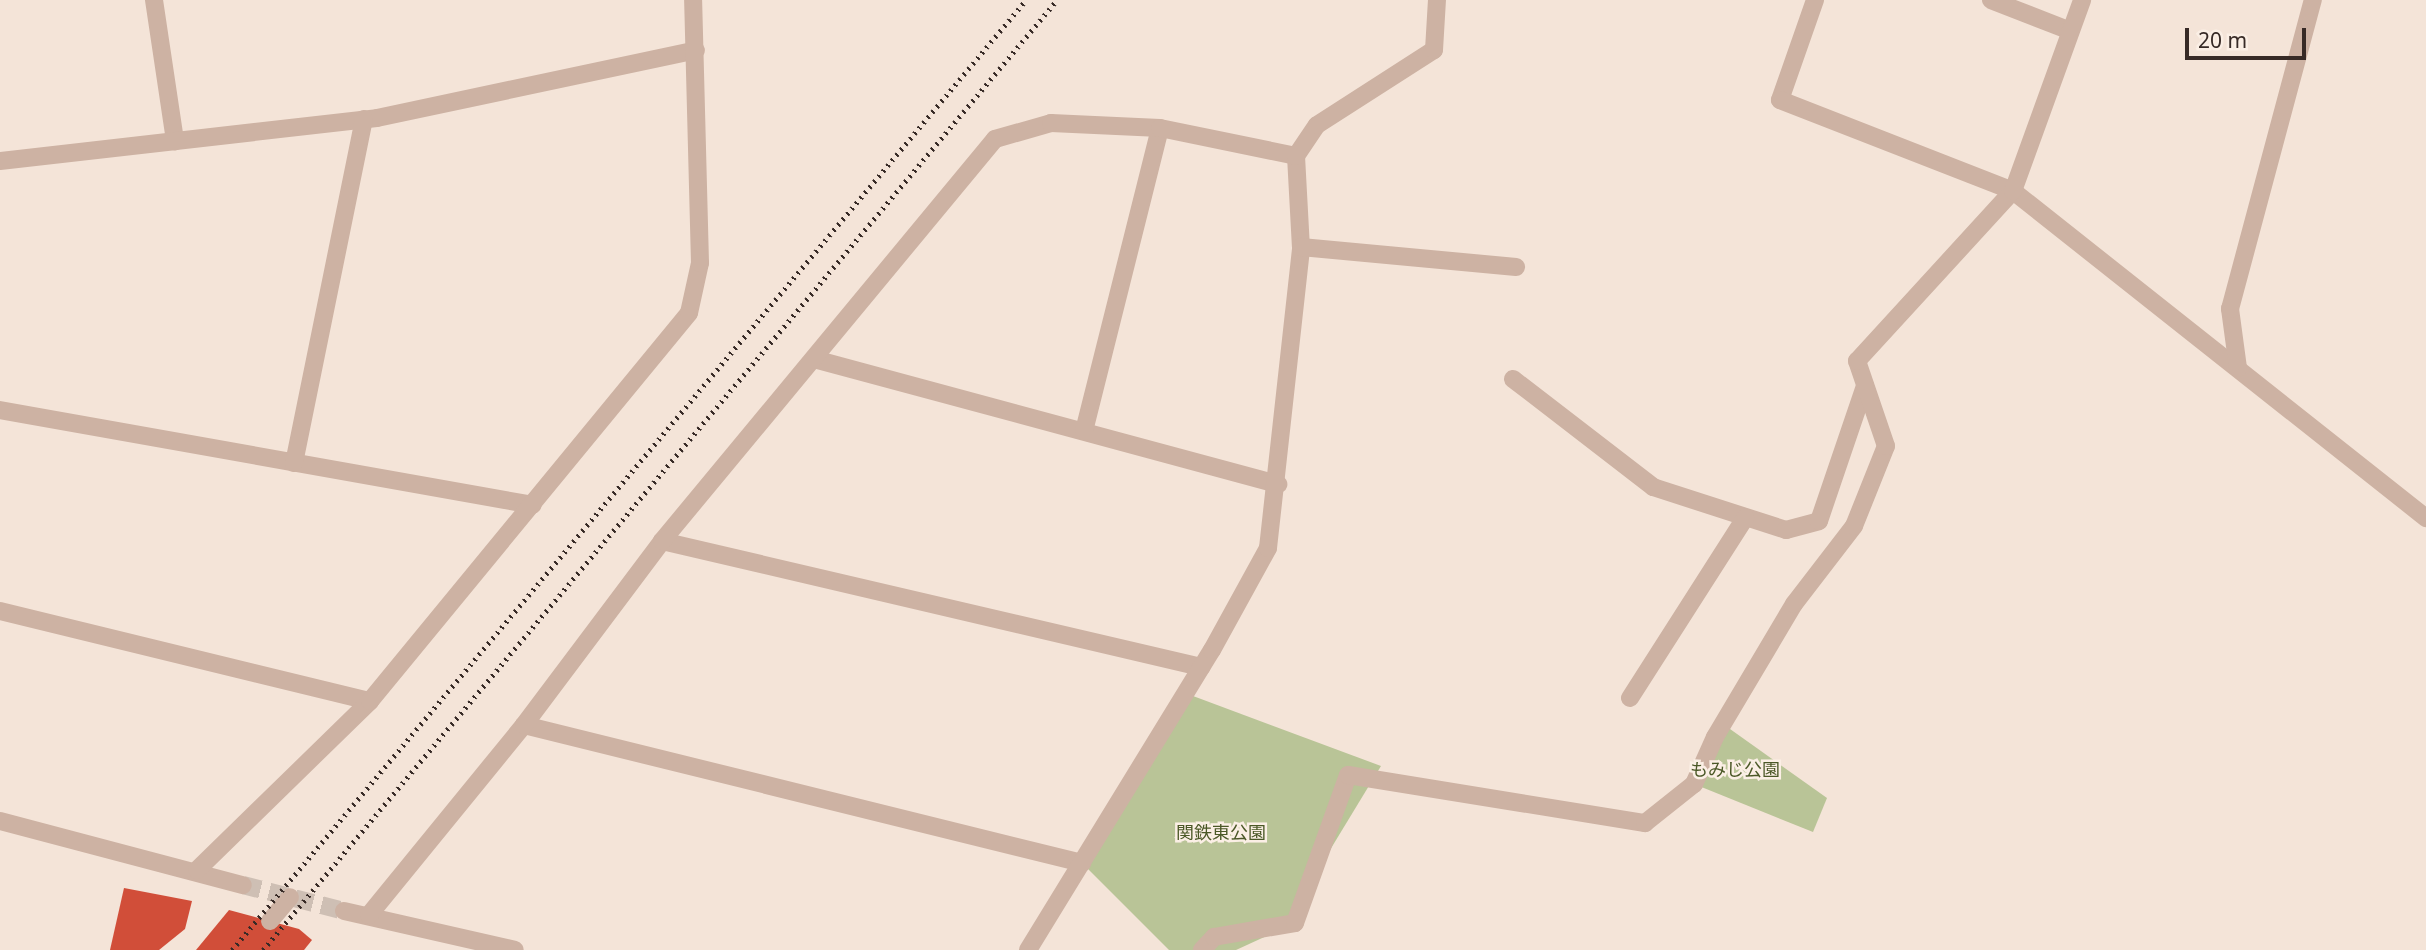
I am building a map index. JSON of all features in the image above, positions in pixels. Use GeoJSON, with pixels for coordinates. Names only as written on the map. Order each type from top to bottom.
{"type":"FeatureCollection","features":[{"type":"Feature","properties":{"kind":"street"},"geometry":{"type":"LineString","coordinates":[[154,0],[175,141]]}},
{"type":"Feature","properties":{"kind":"street"},"geometry":{"type":"LineString","coordinates":[[197,870],[370,701],[689,313],[700,263],[693,0]]}},
{"type":"Feature","properties":{"kind":"street"},"geometry":{"type":"LineString","coordinates":[[1028,950],[1201,667],[1268,548],[1278,484],[1301,247],[1296,156],[1317,125],[1434,50],[1437,0]]}},
{"type":"Feature","properties":{"kind":"street"},"geometry":{"type":"LineString","coordinates":[[1815,0],[1780,100],[2013,191],[2426,518]]}},
{"type":"Feature","properties":{"kind":"street"},"geometry":{"type":"LineString","coordinates":[[1991,0],[2068,30]]}},
{"type":"Feature","properties":{"kind":"street"},"geometry":{"type":"LineString","coordinates":[[1202,950],[1214,937],[1295,923],[1348,775],[1645,823],[1694,785],[1715,737],[1794,604],[1854,526],[1886,446],[1857,361],[2013,191],[2068,30],[2082,0]]}},
{"type":"Feature","properties":{"kind":"street"},"geometry":{"type":"LineString","coordinates":[[2238,368],[2230,309],[2313,0]]}},
{"type":"Feature","properties":{"kind":"street"},"geometry":{"type":"LineString","coordinates":[[0,161],[364,119],[696,50]]}},
{"type":"Feature","properties":{"kind":"street"},"geometry":{"type":"LineString","coordinates":[[294,463],[364,119]]}},
{"type":"Feature","properties":{"kind":"street"},"geometry":{"type":"LineString","coordinates":[[369,915],[523,725],[662,541],[995,139],[1051,123],[1160,128],[1296,156]]}},
{"type":"Feature","properties":{"kind":"street"},"geometry":{"type":"LineString","coordinates":[[1084,431],[1160,128]]}},
{"type":"Feature","properties":{"kind":"street"},"geometry":{"type":"LineString","coordinates":[[1301,247],[1516,267]]}},
{"type":"Feature","properties":{"kind":"street"},"geometry":{"type":"LineString","coordinates":[[814,359],[1278,484]]}},
{"type":"Feature","properties":{"kind":"street"},"geometry":{"type":"LineString","coordinates":[[1513,379],[1653,487],[1786,530],[1819,521],[1866,386]]}},
{"type":"Feature","properties":{"kind":"street"},"geometry":{"type":"LineString","coordinates":[[0,410],[533,505]]}},
{"type":"Feature","properties":{"kind":"street"},"geometry":{"type":"LineString","coordinates":[[1630,698],[1745,517]]}},
{"type":"Feature","properties":{"kind":"street"},"geometry":{"type":"LineString","coordinates":[[662,541],[1201,667]]}},
{"type":"Feature","properties":{"kind":"street"},"geometry":{"type":"LineString","coordinates":[[0,611],[370,701]]}},
{"type":"Feature","properties":{"kind":"street"},"geometry":{"type":"LineString","coordinates":[[523,725],[1082,863]]}},
{"type":"Feature","properties":{"kind":"street"},"geometry":{"type":"LineString","coordinates":[[0,821],[197,870],[243,885]]}},
{"type":"Feature","properties":{"kind":"street"},"geometry":{"type":"LineString","coordinates":[[270,921],[290,897]]}},
{"type":"Feature","properties":{"kind":"street"},"geometry":{"type":"LineString","coordinates":[[344,911],[511,950]]}},
{"type":"Feature","properties":{"kind":"green space","name":"関鉄東公園"},"geometry":{"type":"Polygon","coordinates":[[[1185,693],[1381,766],[1282,929],[1236,950],[1169,950],[1082,863],[1185,693]]]}},
{"type":"Feature","properties":{"kind":"green space","name":"もみじ公園"},"geometry":{"type":"Polygon","coordinates":[[[1723,724],[1827,798],[1813,832],[1694,784],[1723,724]]]}},
{"type":"Feature","properties":{"kind":"building"},"geometry":{"type":"Polygon","coordinates":[[[124,888],[192,901],[185,929],[159,950],[110,950],[124,888]]]}},
{"type":"Feature","properties":{"kind":"building"},"geometry":{"type":"Polygon","coordinates":[[[229,910],[299,929],[312,940],[304,950],[196,950],[229,910]]]}},
{"type":"Feature","properties":{"kind":"tunnel"},"geometry":{"type":"LineString","coordinates":[[243,885],[344,911]]}},
{"type":"Feature","properties":{"kind":"railway"},"geometry":{"type":"LineString","coordinates":[[232,950],[1026,0]]}},
{"type":"Feature","properties":{"kind":"railway"},"geometry":{"type":"LineString","coordinates":[[263,950],[1057,0]]}}]}
